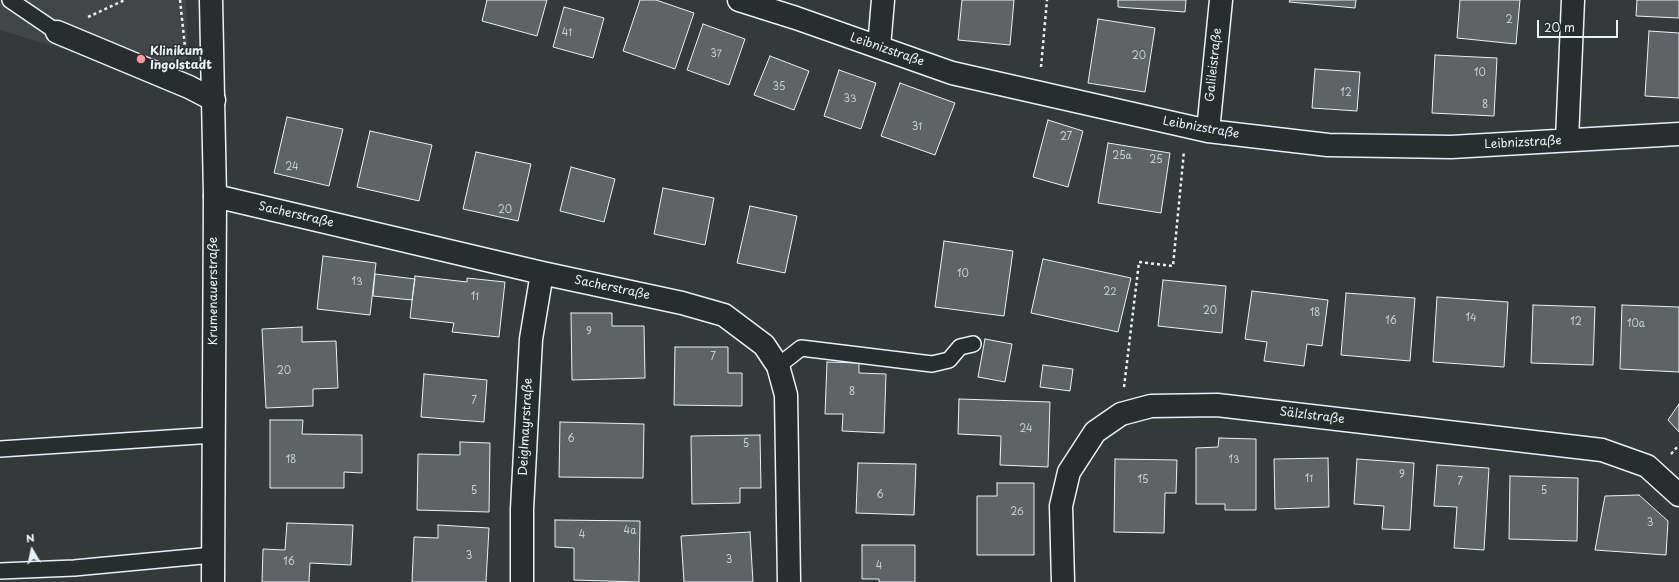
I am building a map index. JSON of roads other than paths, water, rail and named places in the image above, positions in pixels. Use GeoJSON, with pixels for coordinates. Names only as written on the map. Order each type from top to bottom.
{"type":"FeatureCollection","features":[{"type":"Feature","properties":{"kind":"street","name":"Krumenauerstraße"},"geometry":{"type":"LineString","coordinates":[[211,0],[215,196],[213,582]]}},
{"type":"Feature","properties":{"kind":"street","name":"Leibnizstraße"},"geometry":{"type":"LineString","coordinates":[[739,0],[952,73],[1208,131],[1328,145],[1451,147],[1679,134]]}},
{"type":"Feature","properties":{"kind":"street"},"geometry":{"type":"LineString","coordinates":[[879,47],[883,0]]}},
{"type":"Feature","properties":{"kind":"street","name":"Galileistraße"},"geometry":{"type":"LineString","coordinates":[[1208,131],[1221,0]]}},
{"type":"Feature","properties":{"kind":"street"},"geometry":{"type":"LineString","coordinates":[[1567,140],[1573,0]]}},
{"type":"Feature","properties":{"kind":"street"},"geometry":{"type":"LineString","coordinates":[[57,32],[189,87],[214,100]]}},
{"type":"Feature","properties":{"kind":"street","name":"Sacherstraße"},"geometry":{"type":"LineString","coordinates":[[215,196],[542,273],[682,303],[724,315],[764,345],[778,366],[786,395],[789,582]]}},
{"type":"Feature","properties":{"kind":"street","name":"Deiglmayrstraße"},"geometry":{"type":"LineString","coordinates":[[522,582],[522,509],[530,339],[542,273]]}},
{"type":"Feature","properties":{"kind":"street","name":"Sälzlstraße"},"geometry":{"type":"LineString","coordinates":[[1063,582],[1061,506],[1069,472],[1095,432],[1121,414],[1151,406],[1217,405],[1602,450],[1647,466],[1679,495]]}},
{"type":"Feature","properties":{"kind":"lane"},"geometry":{"type":"LineString","coordinates":[[10,0],[57,32]]}},
{"type":"Feature","properties":{"kind":"lane"},"geometry":{"type":"LineString","coordinates":[[778,366],[801,348],[932,364],[950,360],[960,347],[973,344]]}},
{"type":"Feature","properties":{"kind":"lane"},"geometry":{"type":"LineString","coordinates":[[0,449],[214,435]]}},
{"type":"Feature","properties":{"kind":"lane"},"geometry":{"type":"LineString","coordinates":[[0,571],[74,568],[213,555]]}},
{"type":"Feature","properties":{"kind":"place","name":"Klinikum Ingolstadt"},"geometry":{"type":"Point","coordinates":[141,59]}}]}
